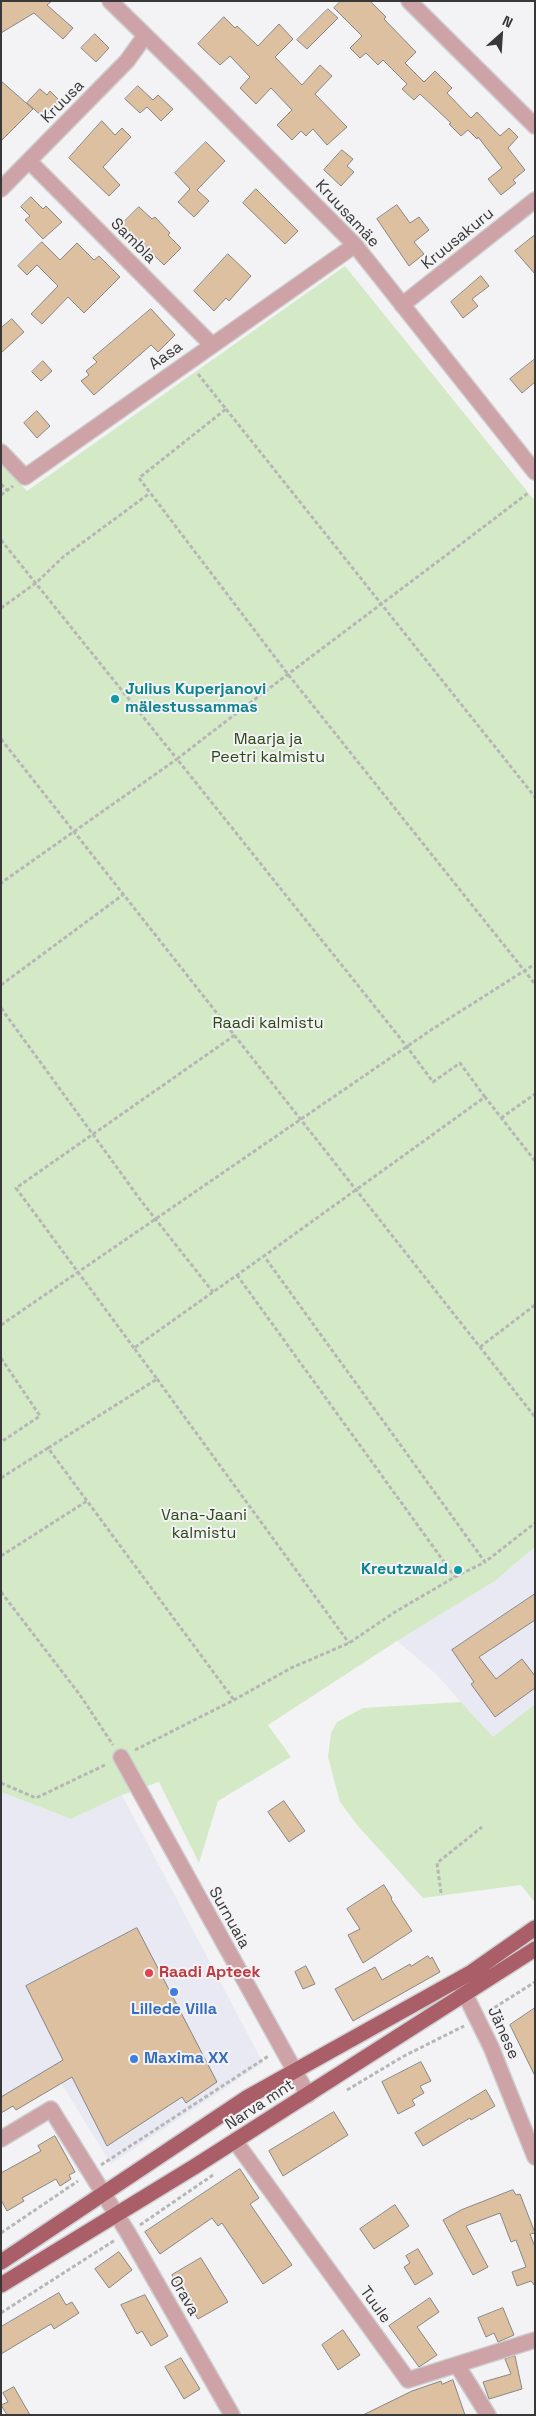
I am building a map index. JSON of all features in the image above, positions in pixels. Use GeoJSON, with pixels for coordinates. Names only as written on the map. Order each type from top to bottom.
{"type":"FeatureCollection","features":[{"type":"Feature","properties":{"kind":"main road","name":"Narva mnt"},"geometry":{"type":"LineString","coordinates":[[1,2262],[104,2196],[217,2118],[293,2071],[458,1980],[535,1928]]}},
{"type":"Feature","properties":{"kind":"main road","name":"Narva mnt"},"geometry":{"type":"LineString","coordinates":[[1,2286],[308,2095],[535,1949]]}},
{"type":"Feature","properties":{"kind":"street","name":"Kruusamäe"},"geometry":{"type":"LineString","coordinates":[[110,1],[355,245],[535,472]]}},
{"type":"Feature","properties":{"kind":"street"},"geometry":{"type":"LineString","coordinates":[[409,1],[535,126]]}},
{"type":"Feature","properties":{"kind":"street","name":"Kruusa"},"geometry":{"type":"LineString","coordinates":[[1,188],[127,61],[145,36]]}},
{"type":"Feature","properties":{"kind":"street","name":"Sambla"},"geometry":{"type":"LineString","coordinates":[[29,161],[212,345]]}},
{"type":"Feature","properties":{"kind":"street","name":"Kruusakuru"},"geometry":{"type":"LineString","coordinates":[[402,305],[535,200]]}},
{"type":"Feature","properties":{"kind":"street","name":"Aasa"},"geometry":{"type":"LineString","coordinates":[[1,452],[25,476],[355,245]]}},
{"type":"Feature","properties":{"kind":"street","name":"Surnuaia"},"geometry":{"type":"LineString","coordinates":[[121,1757],[293,2071],[308,2095]]}},
{"type":"Feature","properties":{"kind":"street","name":"Jänese"},"geometry":{"type":"LineString","coordinates":[[458,1980],[478,2017],[535,2157]]}},
{"type":"Feature","properties":{"kind":"street","name":"Orava"},"geometry":{"type":"LineString","coordinates":[[1,2139],[51,2109],[116,2214],[232,2415]]}},
{"type":"Feature","properties":{"kind":"street","name":"Tuule"},"geometry":{"type":"LineString","coordinates":[[235,2141],[408,2380],[535,2340]]}},
{"type":"Feature","properties":{"kind":"street"},"geometry":{"type":"LineString","coordinates":[[457,2365],[488,2415]]}},
{"type":"Feature","properties":{"kind":"path"},"geometry":{"type":"LineString","coordinates":[[189,362],[535,797]]}},
{"type":"Feature","properties":{"kind":"path"},"geometry":{"type":"LineString","coordinates":[[226,408],[139,478],[287,673],[535,984]]}},
{"type":"Feature","properties":{"kind":"path"},"geometry":{"type":"LineString","coordinates":[[1,484],[7,490]]}},
{"type":"Feature","properties":{"kind":"path"},"geometry":{"type":"LineString","coordinates":[[1,608],[36,583],[63,557],[150,493]]}},
{"type":"Feature","properties":{"kind":"path"},"geometry":{"type":"LineString","coordinates":[[1,883],[177,759],[287,673],[382,605],[528,493]]}},
{"type":"Feature","properties":{"kind":"path"},"geometry":{"type":"LineString","coordinates":[[1,540],[408,1048],[433,1082],[460,1063],[535,1161]]}},
{"type":"Feature","properties":{"kind":"path"},"geometry":{"type":"LineString","coordinates":[[1,739],[535,1417]]}},
{"type":"Feature","properties":{"kind":"path"},"geometry":{"type":"LineString","coordinates":[[1,985],[124,894]]}},
{"type":"Feature","properties":{"kind":"path"},"geometry":{"type":"LineString","coordinates":[[1,1325],[408,1048],[431,1030],[535,964]]}},
{"type":"Feature","properties":{"kind":"path"},"geometry":{"type":"LineString","coordinates":[[1,1008],[92,1135],[213,1292]]}},
{"type":"Feature","properties":{"kind":"path"},"geometry":{"type":"LineString","coordinates":[[235,1035],[16,1188],[349,1643]]}},
{"type":"Feature","properties":{"kind":"path"},"geometry":{"type":"LineString","coordinates":[[501,1118],[535,1094]]}},
{"type":"Feature","properties":{"kind":"path"},"geometry":{"type":"LineString","coordinates":[[134,1348],[485,1097]]}},
{"type":"Feature","properties":{"kind":"path"},"geometry":{"type":"LineString","coordinates":[[264,1256],[485,1562]]}},
{"type":"Feature","properties":{"kind":"path"},"geometry":{"type":"LineString","coordinates":[[237,1276],[455,1577]]}},
{"type":"Feature","properties":{"kind":"path"},"geometry":{"type":"LineString","coordinates":[[480,1347],[535,1305]]}},
{"type":"Feature","properties":{"kind":"path"},"geometry":{"type":"LineString","coordinates":[[1,1358],[40,1416],[1,1442]]}},
{"type":"Feature","properties":{"kind":"path"},"geometry":{"type":"LineString","coordinates":[[1,1478],[157,1380]]}},
{"type":"Feature","properties":{"kind":"path"},"geometry":{"type":"LineString","coordinates":[[48,1448],[234,1700]]}},
{"type":"Feature","properties":{"kind":"path"},"geometry":{"type":"LineString","coordinates":[[1,1556],[87,1501]]}},
{"type":"Feature","properties":{"kind":"path"},"geometry":{"type":"LineString","coordinates":[[1,1783],[36,1798],[121,1757],[234,1700],[291,1668],[349,1643],[395,1612],[485,1562],[535,1523]]}},
{"type":"Feature","properties":{"kind":"path"},"geometry":{"type":"LineString","coordinates":[[1,1592],[80,1695],[121,1757]]}},
{"type":"Feature","properties":{"kind":"path"},"geometry":{"type":"LineString","coordinates":[[440,1893],[437,1863],[482,1827]]}},
{"type":"Feature","properties":{"kind":"path"},"geometry":{"type":"LineString","coordinates":[[478,2017],[501,2005],[535,1982]]}},
{"type":"Feature","properties":{"kind":"shaded area"},"geometry":{"type":"Polygon","coordinates":[[[535,1547],[535,1704],[493,1738],[436,1674],[397,1641],[495,1581],[535,1547]]]}},
{"type":"Feature","properties":{"kind":"shaded area"},"geometry":{"type":"Polygon","coordinates":[[[1,1792],[71,1819],[122,1795],[263,2063],[111,2164],[51,2067],[1,2097],[1,1792]]]}},
{"type":"Feature","properties":{"kind":"green space","name":"Maarja ja Peetri kalmistu"},"geometry":{"type":"Polygon","coordinates":[[[345,266],[535,501],[535,1547],[495,1581],[397,1641],[268,1725],[291,1757],[218,1801],[199,1863],[159,1782],[122,1795],[71,1819],[1,1792],[1,464],[27,491],[345,266]]]}},
{"type":"Feature","properties":{"kind":"green space"},"geometry":{"type":"Polygon","coordinates":[[[461,1702],[493,1737],[535,1704],[535,1903],[521,1885],[423,1898],[358,1826],[340,1802],[328,1757],[331,1733],[337,1722],[363,1708],[461,1702]]]}},
{"type":"Feature","properties":{"kind":"building"},"geometry":{"type":"Polygon","coordinates":[[[1,1],[52,1],[47,5],[73,28],[63,39],[34,13],[1,33],[1,1]]]}},
{"type":"Feature","properties":{"kind":"building"},"geometry":{"type":"Polygon","coordinates":[[[341,1],[370,1],[386,17],[384,19],[416,52],[405,63],[424,82],[435,71],[452,88],[447,93],[471,118],[477,112],[500,136],[509,128],[518,137],[508,148],[525,170],[513,180],[516,183],[501,195],[488,179],[502,168],[478,137],[477,139],[468,130],[461,136],[449,124],[451,123],[420,94],[414,100],[402,89],[407,84],[383,60],[378,65],[366,53],[360,58],[350,48],[362,36],[334,8],[341,1]]]}},
{"type":"Feature","properties":{"kind":"building"},"geometry":{"type":"Polygon","coordinates":[[[328,9],[338,18],[307,49],[297,40],[328,9]]]}},
{"type":"Feature","properties":{"kind":"building"},"geometry":{"type":"Polygon","coordinates":[[[224,17],[235,28],[237,26],[258,46],[279,24],[293,39],[275,57],[302,85],[320,65],[332,76],[315,94],[347,127],[327,145],[313,129],[306,136],[301,131],[292,140],[277,125],[292,110],[271,88],[256,104],[240,88],[250,77],[230,56],[220,65],[198,44],[224,17]]]}},
{"type":"Feature","properties":{"kind":"building"},"geometry":{"type":"Polygon","coordinates":[[[95,34],[109,48],[96,62],[81,48],[95,34]]]}},
{"type":"Feature","properties":{"kind":"building"},"geometry":{"type":"Polygon","coordinates":[[[1,81],[33,109],[1,141],[1,81]]]}},
{"type":"Feature","properties":{"kind":"building"},"geometry":{"type":"Polygon","coordinates":[[[138,86],[153,100],[158,95],[173,109],[161,121],[147,107],[140,113],[125,99],[138,86]]]}},
{"type":"Feature","properties":{"kind":"building"},"geometry":{"type":"Polygon","coordinates":[[[40,89],[47,95],[50,91],[60,101],[44,118],[27,103],[40,89]]]}},
{"type":"Feature","properties":{"kind":"building"},"geometry":{"type":"Polygon","coordinates":[[[102,121],[115,135],[122,128],[131,137],[103,167],[120,185],[109,196],[69,158],[102,121]]]}},
{"type":"Feature","properties":{"kind":"building"},"geometry":{"type":"Polygon","coordinates":[[[206,142],[225,161],[197,190],[209,201],[194,217],[178,202],[190,189],[175,173],[206,142]]]}},
{"type":"Feature","properties":{"kind":"building"},"geometry":{"type":"Polygon","coordinates":[[[342,150],[353,159],[347,166],[354,172],[341,186],[324,170],[342,150]]]}},
{"type":"Feature","properties":{"kind":"building"},"geometry":{"type":"Polygon","coordinates":[[[256,189],[298,231],[285,244],[243,203],[256,189]]]}},
{"type":"Feature","properties":{"kind":"building"},"geometry":{"type":"Polygon","coordinates":[[[31,197],[43,209],[46,206],[62,222],[43,239],[25,220],[30,216],[21,207],[31,197]]]}},
{"type":"Feature","properties":{"kind":"building"},"geometry":{"type":"Polygon","coordinates":[[[397,205],[410,223],[419,217],[429,230],[414,242],[424,254],[409,266],[377,219],[397,205]]]}},
{"type":"Feature","properties":{"kind":"building"},"geometry":{"type":"Polygon","coordinates":[[[139,207],[152,219],[155,217],[170,233],[168,235],[181,248],[164,265],[122,224],[139,207]]]}},
{"type":"Feature","properties":{"kind":"building"},"geometry":{"type":"Polygon","coordinates":[[[535,235],[535,274],[515,251],[535,235]]]}},
{"type":"Feature","properties":{"kind":"building"},"geometry":{"type":"Polygon","coordinates":[[[42,242],[60,260],[77,243],[94,260],[99,256],[120,277],[84,313],[68,297],[42,324],[31,314],[58,286],[37,265],[27,275],[18,266],[42,242]]]}},
{"type":"Feature","properties":{"kind":"building"},"geometry":{"type":"Polygon","coordinates":[[[228,254],[251,276],[229,301],[226,298],[214,311],[194,291],[228,254]]]}},
{"type":"Feature","properties":{"kind":"building"},"geometry":{"type":"Polygon","coordinates":[[[481,276],[489,286],[472,299],[478,306],[463,318],[451,302],[481,276]]]}},
{"type":"Feature","properties":{"kind":"building"},"geometry":{"type":"Polygon","coordinates":[[[151,309],[175,335],[158,352],[151,345],[94,395],[81,381],[89,375],[86,371],[97,362],[93,358],[151,309]]]}},
{"type":"Feature","properties":{"kind":"building"},"geometry":{"type":"Polygon","coordinates":[[[12,319],[24,332],[1,353],[1,328],[12,319]]]}},
{"type":"Feature","properties":{"kind":"building"},"geometry":{"type":"Polygon","coordinates":[[[535,359],[535,382],[522,393],[510,379],[535,359]]]}},
{"type":"Feature","properties":{"kind":"building"},"geometry":{"type":"Polygon","coordinates":[[[43,361],[52,371],[41,381],[32,372],[43,361]]]}},
{"type":"Feature","properties":{"kind":"building"},"geometry":{"type":"Polygon","coordinates":[[[37,411],[50,426],[37,438],[24,423],[37,411]]]}},
{"type":"Feature","properties":{"kind":"building"},"geometry":{"type":"Polygon","coordinates":[[[535,1594],[535,1620],[479,1657],[496,1679],[522,1659],[535,1676],[535,1688],[495,1717],[471,1684],[474,1682],[452,1650],[535,1594]]]}},
{"type":"Feature","properties":{"kind":"building"},"geometry":{"type":"Polygon","coordinates":[[[284,1801],[305,1831],[289,1842],[268,1812],[284,1801]]]}},
{"type":"Feature","properties":{"kind":"building"},"geometry":{"type":"Polygon","coordinates":[[[384,1885],[412,1931],[363,1963],[348,1935],[360,1929],[347,1909],[384,1885]]]}},
{"type":"Feature","properties":{"kind":"building","name":"Maxima XX"},"geometry":{"type":"Polygon","coordinates":[[[137,1928],[217,2082],[186,2103],[182,2097],[107,2146],[72,2077],[16,2110],[13,2106],[1,2113],[1,2097],[63,2060],[26,1986],[137,1928]]]}},
{"type":"Feature","properties":{"kind":"building"},"geometry":{"type":"Polygon","coordinates":[[[428,1956],[430,1959],[432,1957],[440,1972],[353,2021],[335,1989],[375,1967],[382,1980],[428,1956]]]}},
{"type":"Feature","properties":{"kind":"building"},"geometry":{"type":"Polygon","coordinates":[[[306,1966],[315,1984],[303,1989],[295,1972],[306,1966]]]}},
{"type":"Feature","properties":{"kind":"building"},"geometry":{"type":"Polygon","coordinates":[[[535,2008],[535,2076],[510,2025],[535,2008]]]}},
{"type":"Feature","properties":{"kind":"building"},"geometry":{"type":"Polygon","coordinates":[[[421,2062],[431,2081],[420,2086],[424,2093],[412,2100],[415,2105],[398,2114],[382,2082],[421,2062]]]}},
{"type":"Feature","properties":{"kind":"building"},"geometry":{"type":"Polygon","coordinates":[[[486,2090],[495,2106],[471,2120],[470,2118],[423,2146],[415,2133],[486,2090]]]}},
{"type":"Feature","properties":{"kind":"building"},"geometry":{"type":"Polygon","coordinates":[[[334,2112],[348,2135],[283,2176],[269,2151],[334,2112]]]}},
{"type":"Feature","properties":{"kind":"building"},"geometry":{"type":"Polygon","coordinates":[[[55,2136],[75,2172],[69,2175],[71,2179],[60,2186],[56,2179],[22,2198],[24,2201],[7,2211],[1,2200],[1,2173],[41,2151],[38,2146],[55,2136]]]}},
{"type":"Feature","properties":{"kind":"building"},"geometry":{"type":"Polygon","coordinates":[[[240,2169],[259,2198],[250,2204],[292,2265],[263,2284],[222,2223],[218,2226],[212,2218],[160,2254],[145,2232],[240,2169]]]}},
{"type":"Feature","properties":{"kind":"building"},"geometry":{"type":"Polygon","coordinates":[[[513,2190],[516,2195],[520,2194],[535,2233],[530,2234],[535,2247],[535,2286],[531,2281],[517,2286],[512,2272],[526,2267],[516,2240],[511,2242],[500,2213],[466,2226],[488,2267],[473,2275],[443,2220],[461,2210],[513,2190]]]}},
{"type":"Feature","properties":{"kind":"building"},"geometry":{"type":"Polygon","coordinates":[[[395,2205],[409,2226],[374,2249],[360,2229],[395,2205]]]}},
{"type":"Feature","properties":{"kind":"building"},"geometry":{"type":"Polygon","coordinates":[[[418,2249],[433,2274],[415,2285],[404,2267],[410,2263],[406,2256],[418,2249]]]}},
{"type":"Feature","properties":{"kind":"building"},"geometry":{"type":"Polygon","coordinates":[[[119,2252],[132,2270],[109,2288],[95,2269],[119,2252]]]}},
{"type":"Feature","properties":{"kind":"building"},"geometry":{"type":"Polygon","coordinates":[[[201,2258],[228,2302],[198,2319],[172,2275],[201,2258]]]}},
{"type":"Feature","properties":{"kind":"building"},"geometry":{"type":"Polygon","coordinates":[[[59,2293],[66,2305],[72,2302],[79,2313],[54,2329],[51,2324],[1,2354],[1,2327],[59,2293]]]}},
{"type":"Feature","properties":{"kind":"building"},"geometry":{"type":"Polygon","coordinates":[[[145,2295],[168,2336],[151,2346],[142,2331],[137,2334],[121,2305],[145,2295]]]}},
{"type":"Feature","properties":{"kind":"building"},"geometry":{"type":"Polygon","coordinates":[[[430,2298],[439,2312],[417,2327],[437,2355],[419,2367],[389,2326],[430,2298]]]}},
{"type":"Feature","properties":{"kind":"building"},"geometry":{"type":"Polygon","coordinates":[[[503,2308],[514,2335],[498,2342],[494,2333],[486,2337],[478,2318],[503,2308]]]}},
{"type":"Feature","properties":{"kind":"building"},"geometry":{"type":"Polygon","coordinates":[[[343,2330],[360,2355],[338,2370],[322,2345],[343,2330]]]}},
{"type":"Feature","properties":{"kind":"building"},"geometry":{"type":"Polygon","coordinates":[[[515,2356],[522,2389],[489,2399],[483,2382],[511,2374],[505,2359],[515,2356]]]}},
{"type":"Feature","properties":{"kind":"building"},"geometry":{"type":"Polygon","coordinates":[[[181,2358],[200,2389],[184,2399],[165,2367],[181,2358]]]}},
{"type":"Feature","properties":{"kind":"building"},"geometry":{"type":"Polygon","coordinates":[[[453,2380],[465,2415],[363,2415],[412,2391],[441,2381],[442,2384],[453,2380]]]}},
{"type":"Feature","properties":{"kind":"building"},"geometry":{"type":"Polygon","coordinates":[[[14,2387],[30,2415],[7,2415],[1,2405],[8,2402],[3,2393],[14,2387]]]}},
{"type":"Feature","properties":{"kind":"place","name":"Julius Kuperjanovi mälestussammas"},"geometry":{"type":"Point","coordinates":[115,699]}},
{"type":"Feature","properties":{"kind":"place","name":"Kreutzwald"},"geometry":{"type":"Point","coordinates":[458,1570]}},
{"type":"Feature","properties":{"kind":"place","name":"Raadi Apteek"},"geometry":{"type":"Point","coordinates":[149,1973]}},
{"type":"Feature","properties":{"kind":"place","name":"Lillede Villa"},"geometry":{"type":"Point","coordinates":[174,1992]}},
{"type":"Feature","properties":{"kind":"place","name":"Maxima XX"},"geometry":{"type":"Point","coordinates":[134,2059]}},
{"type":"Feature","properties":{"kind":"park label","name":"Raadi kalmistu"},"geometry":{"type":"Point","coordinates":[268,1024]}},
{"type":"Feature","properties":{"kind":"park label","name":"Vana-Jaani kalmistu"},"geometry":{"type":"Point","coordinates":[204,1525]}}]}
